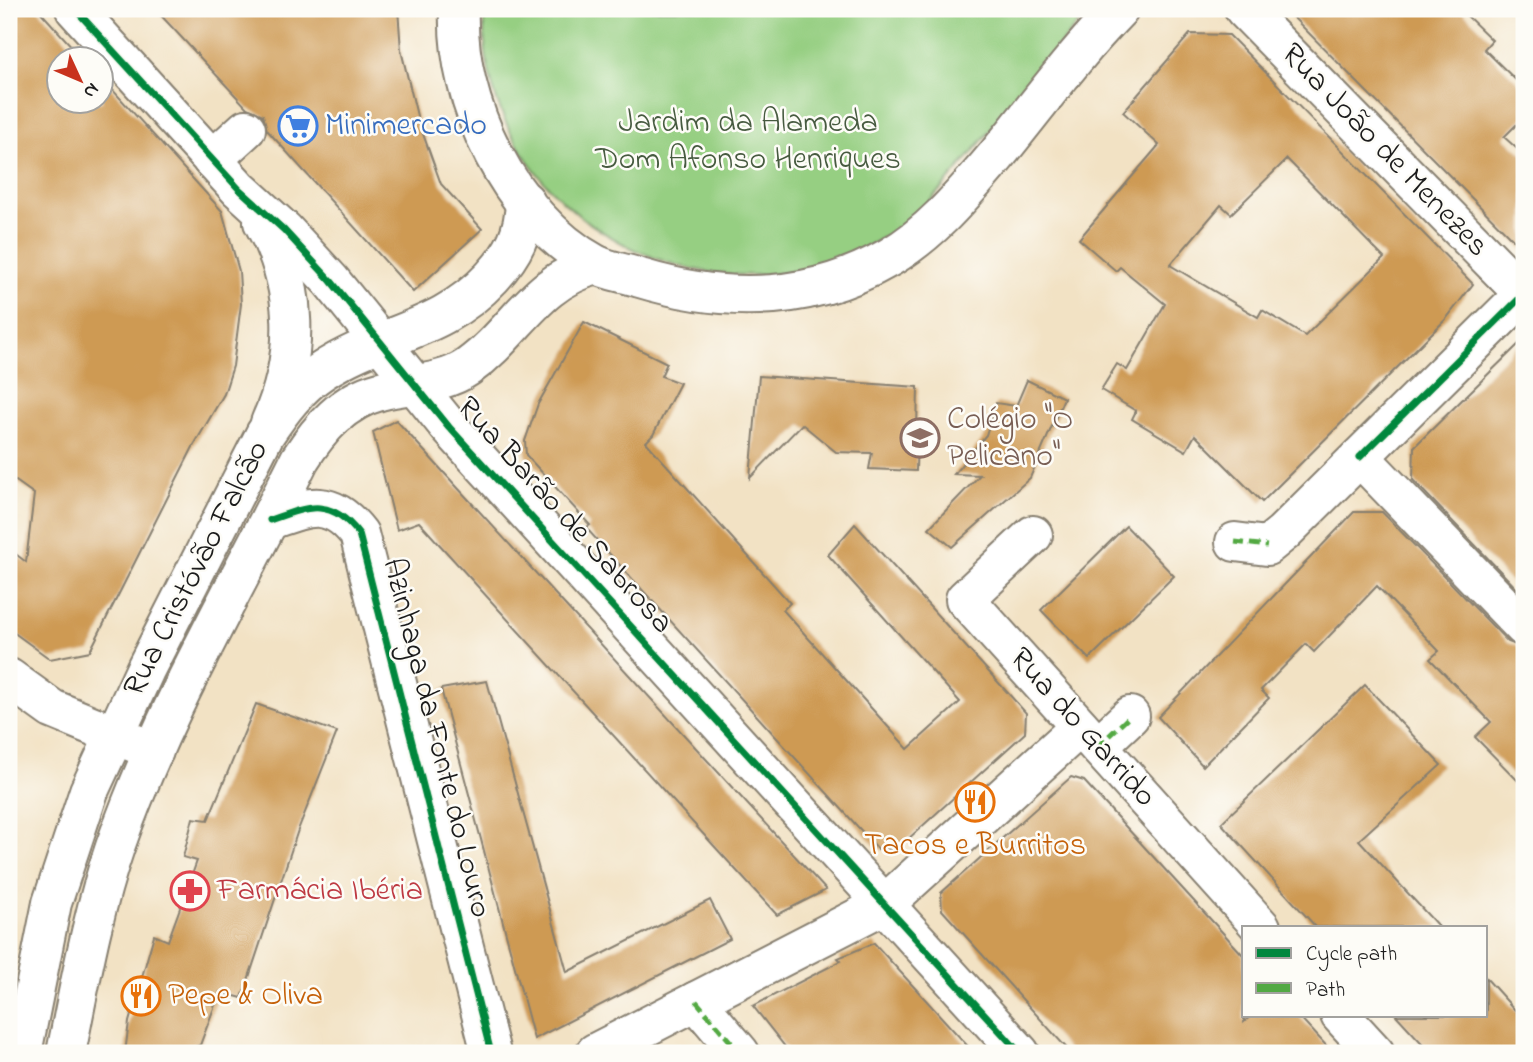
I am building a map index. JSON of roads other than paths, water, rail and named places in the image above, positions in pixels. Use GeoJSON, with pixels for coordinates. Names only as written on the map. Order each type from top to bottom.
{"type":"FeatureCollection","features":[{"type":"Feature","properties":{"kind":"street","name":"Rua Barão de Sabrosa"},"geometry":{"type":"LineString","coordinates":[[75,9],[239,189],[284,230],[381,342],[449,427],[1020,1053]]}},
{"type":"Feature","properties":{"kind":"street"},"geometry":{"type":"LineString","coordinates":[[459,9],[462,61],[472,101],[487,140],[525,201],[563,240],[597,265],[681,289],[745,297],[784,295],[821,287],[858,274],[924,233],[966,192],[1119,9]]}},
{"type":"Feature","properties":{"kind":"street","name":"Rua João de Menezes"},"geometry":{"type":"LineString","coordinates":[[1244,9],[1524,294]]}},
{"type":"Feature","properties":{"kind":"street"},"geometry":{"type":"LineString","coordinates":[[212,160],[246,129]]}},
{"type":"Feature","properties":{"kind":"street","name":"Rua Barão de Sabrosa"},"geometry":{"type":"LineString","coordinates":[[239,189],[272,238],[282,265],[290,303],[292,351],[286,379],[265,434]]}},
{"type":"Feature","properties":{"kind":"street","name":"Rua Cristóvão Falcão"},"geometry":{"type":"LineString","coordinates":[[22,1053],[60,874],[78,817],[114,734],[265,434],[290,400],[321,371],[381,342],[424,326],[471,299],[516,246],[522,232],[525,201]]}},
{"type":"Feature","properties":{"kind":"street","name":"Rua Cristóvão Falcão"},"geometry":{"type":"LineString","coordinates":[[66,1053],[100,897],[115,848],[154,751],[300,459],[317,434],[337,413],[356,400],[381,390],[416,386],[465,369],[491,349],[560,278],[597,265]]}},
{"type":"Feature","properties":{"kind":"street"},"geometry":{"type":"LineString","coordinates":[[1251,544],[1360,457],[1524,294]]}},
{"type":"Feature","properties":{"kind":"street"},"geometry":{"type":"LineString","coordinates":[[1360,457],[1524,627]]}},
{"type":"Feature","properties":{"kind":"street","name":"Azinhaga da Fonte do Louro"},"geometry":{"type":"LineString","coordinates":[[270,520],[302,508],[319,507],[347,518],[359,534],[491,1053]]}},
{"type":"Feature","properties":{"kind":"street","name":"Rua do Garrido"},"geometry":{"type":"LineString","coordinates":[[1033,535],[965,599],[1260,926]]}},
{"type":"Feature","properties":{"kind":"street"},"geometry":{"type":"LineString","coordinates":[[9,678],[52,709],[154,751]]}},
{"type":"Feature","properties":{"kind":"street"},"geometry":{"type":"LineString","coordinates":[[595,1053],[885,904],[1089,736],[1130,716]]}},
{"type":"Feature","properties":{"kind":"street"},"geometry":{"type":"LineString","coordinates":[[696,1002],[740,1053]]}},
{"type":"Feature","properties":{"kind":"street"},"geometry":{"type":"LineString","coordinates":[[1341,1016],[1375,1053]]}},
{"type":"Feature","properties":{"kind":"place","name":"Minimercado"},"geometry":{"type":"Point","coordinates":[298,126]}},
{"type":"Feature","properties":{"kind":"place","name":"Colégio \"O Pelicano\""},"geometry":{"type":"Point","coordinates":[920,438]}},
{"type":"Feature","properties":{"kind":"place","name":"Tacos e Burritos"},"geometry":{"type":"Point","coordinates":[975,802]}},
{"type":"Feature","properties":{"kind":"place","name":"Farmácia Ibéria"},"geometry":{"type":"Point","coordinates":[190,891]}},
{"type":"Feature","properties":{"kind":"place","name":"Pepe & Oliva"},"geometry":{"type":"Point","coordinates":[141,996]}},
{"type":"Feature","properties":{"kind":"park label","name":"Jardim da Alameda Dom Afonso Henriques"},"geometry":{"type":"Point","coordinates":[748,142]}}]}
